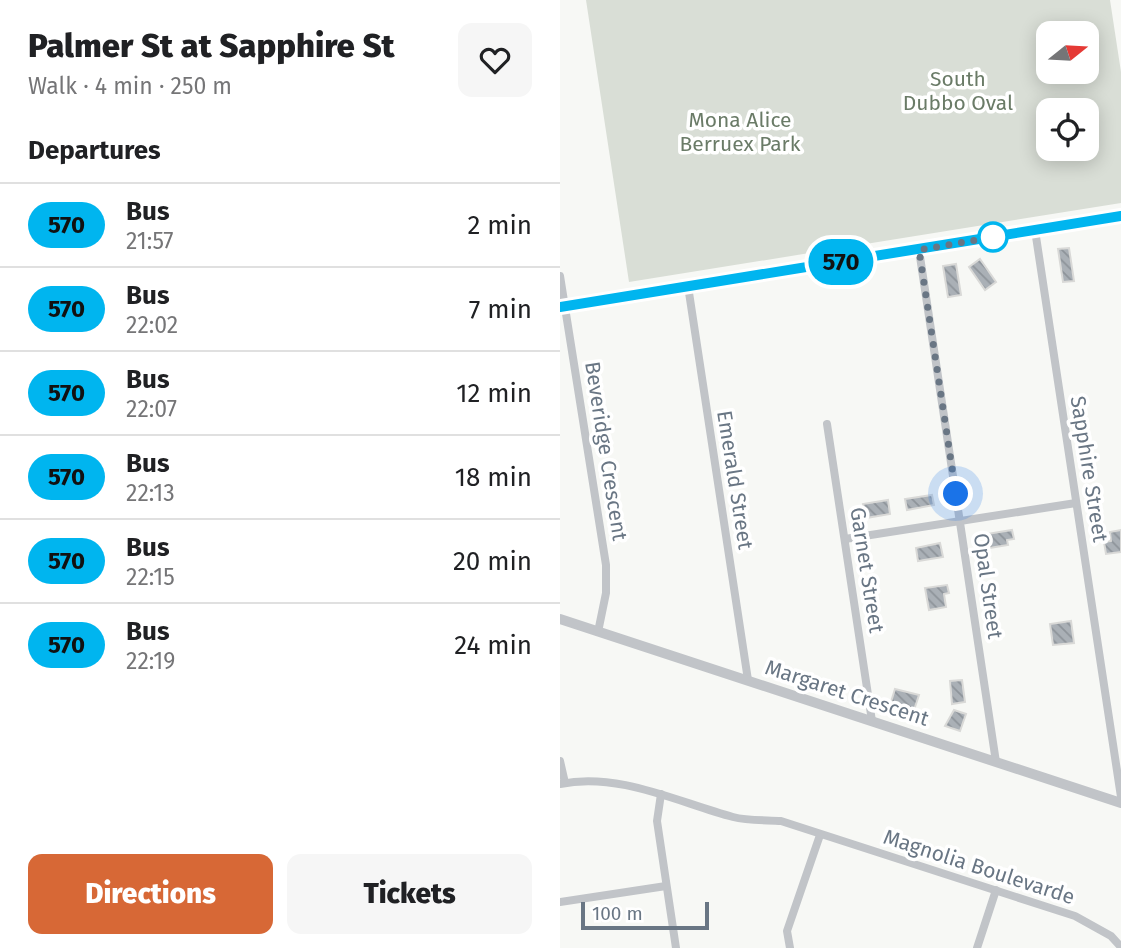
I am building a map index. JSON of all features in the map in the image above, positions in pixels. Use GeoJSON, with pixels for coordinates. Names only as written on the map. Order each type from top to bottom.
{"type":"FeatureCollection","features":[{"type":"Feature","properties":{"kind":"street"},"geometry":{"type":"LineString","coordinates":[[562,306],[1121,216]]}},
{"type":"Feature","properties":{"kind":"street","name":"Sapphire Street"},"geometry":{"type":"LineString","coordinates":[[1035,230],[1121,797]]}},
{"type":"Feature","properties":{"kind":"street","name":"Opal Street"},"geometry":{"type":"LineString","coordinates":[[919,250],[996,762]]}},
{"type":"Feature","properties":{"kind":"street","name":"Beveridge Crescent"},"geometry":{"type":"LineString","coordinates":[[560,276],[562,306],[606,565],[606,593],[598,632]]}},
{"type":"Feature","properties":{"kind":"street","name":"Emerald Street"},"geometry":{"type":"LineString","coordinates":[[688,286],[748,680]]}},
{"type":"Feature","properties":{"kind":"street","name":"Garnet Street"},"geometry":{"type":"LineString","coordinates":[[827,424],[872,721]]}},
{"type":"Feature","properties":{"kind":"street"},"geometry":{"type":"LineString","coordinates":[[845,539],[1076,503]]}},
{"type":"Feature","properties":{"kind":"street","name":"Margaret Crescent"},"geometry":{"type":"LineString","coordinates":[[560,619],[1121,803]]}},
{"type":"Feature","properties":{"kind":"street"},"geometry":{"type":"LineString","coordinates":[[560,761],[562,783]]}},
{"type":"Feature","properties":{"kind":"street","name":"Magnolia Boulevarde"},"geometry":{"type":"LineString","coordinates":[[562,783],[626,785],[736,818],[781,821],[1088,921],[1121,947]]}},
{"type":"Feature","properties":{"kind":"street"},"geometry":{"type":"LineString","coordinates":[[661,794],[657,821],[676,948]]}},
{"type":"Feature","properties":{"kind":"street"},"geometry":{"type":"LineString","coordinates":[[790,948],[788,931],[820,835]]}},
{"type":"Feature","properties":{"kind":"street"},"geometry":{"type":"LineString","coordinates":[[560,902],[666,886]]}},
{"type":"Feature","properties":{"kind":"street"},"geometry":{"type":"LineString","coordinates":[[977,948],[996,890]]}},
{"type":"Feature","properties":{"kind":"green space","name":"Mona Alice Berruex Park"},"geometry":{"type":"Polygon","coordinates":[[[586,0],[1110,0],[1121,72],[1121,203],[629,282],[586,0]]]}},
{"type":"Feature","properties":{"kind":"building"},"geometry":{"type":"Polygon","coordinates":[[[1069,248],[1074,281],[1063,282],[1058,249],[1069,248]]]}},
{"type":"Feature","properties":{"kind":"building"},"geometry":{"type":"Polygon","coordinates":[[[980,259],[996,282],[985,290],[969,267],[980,259]]]}},
{"type":"Feature","properties":{"kind":"building"},"geometry":{"type":"Polygon","coordinates":[[[956,264],[961,295],[948,297],[943,266],[956,264]]]}},
{"type":"Feature","properties":{"kind":"building"},"geometry":{"type":"Polygon","coordinates":[[[932,495],[934,505],[907,510],[905,499],[932,495]]]}},
{"type":"Feature","properties":{"kind":"building"},"geometry":{"type":"Polygon","coordinates":[[[888,500],[890,514],[866,518],[863,504],[888,500]]]}},
{"type":"Feature","properties":{"kind":"building"},"geometry":{"type":"Polygon","coordinates":[[[1012,530],[1014,539],[1007,540],[1008,545],[989,548],[987,534],[1012,530]]]}},
{"type":"Feature","properties":{"kind":"building"},"geometry":{"type":"Polygon","coordinates":[[[1121,530],[1121,552],[1106,554],[1104,542],[1111,541],[1110,532],[1121,530]]]}},
{"type":"Feature","properties":{"kind":"building"},"geometry":{"type":"Polygon","coordinates":[[[940,543],[943,557],[918,561],[916,548],[940,543]]]}},
{"type":"Feature","properties":{"kind":"building"},"geometry":{"type":"Polygon","coordinates":[[[947,585],[949,593],[944,594],[946,607],[929,610],[925,588],[947,585]]]}},
{"type":"Feature","properties":{"kind":"building"},"geometry":{"type":"Polygon","coordinates":[[[1071,621],[1074,643],[1053,645],[1050,624],[1071,621]]]}},
{"type":"Feature","properties":{"kind":"building"},"geometry":{"type":"Polygon","coordinates":[[[962,680],[965,702],[952,704],[950,681],[962,680]]]}},
{"type":"Feature","properties":{"kind":"building"},"geometry":{"type":"Polygon","coordinates":[[[895,689],[919,695],[913,713],[890,705],[895,689]]]}},
{"type":"Feature","properties":{"kind":"building"},"geometry":{"type":"Polygon","coordinates":[[[954,710],[966,714],[960,731],[945,726],[954,710]]]}},
{"type":"Feature","properties":{"kind":"bus line","name":"570"},"geometry":{"type":"LineString","coordinates":[[560,307],[1121,216]]}},
{"type":"Feature","properties":{"kind":"route"},"geometry":{"type":"LineString","coordinates":[[956,494],[919,250],[993,237]]}},
{"type":"Feature","properties":{"kind":"park label","name":"South Dubbo Oval"},"geometry":{"type":"Point","coordinates":[958,91]}}]}
